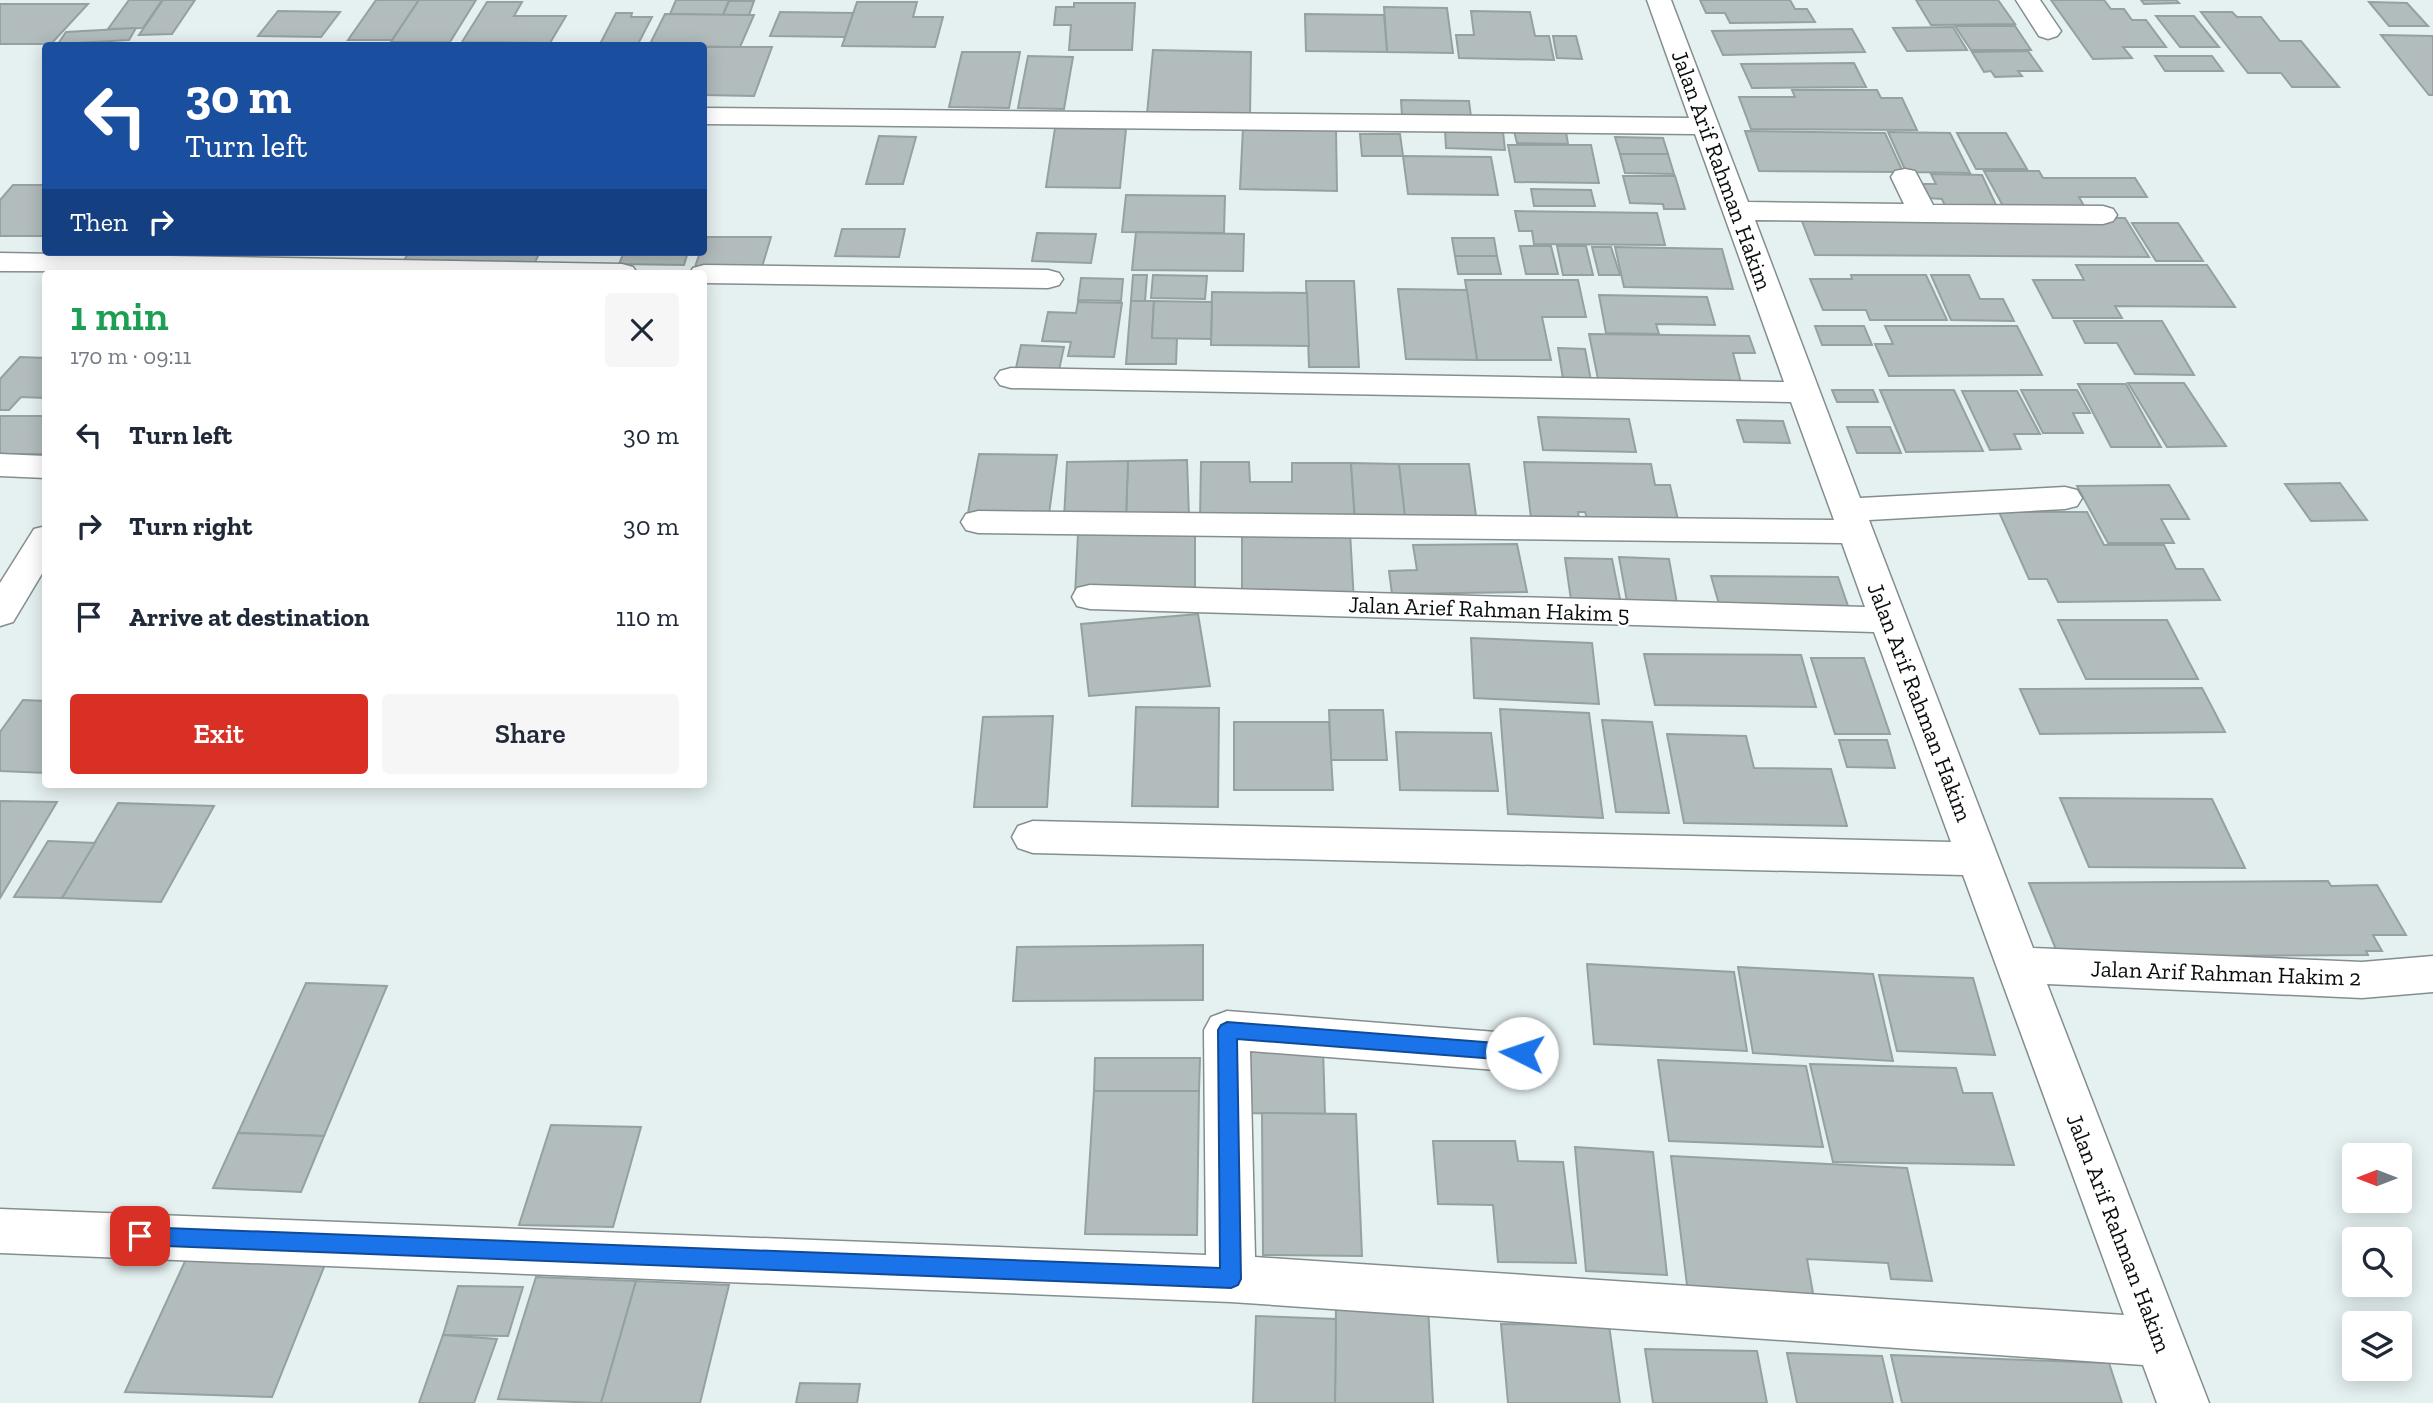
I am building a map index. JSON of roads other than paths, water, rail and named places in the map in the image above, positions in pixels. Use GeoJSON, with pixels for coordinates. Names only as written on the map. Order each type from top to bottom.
{"type":"FeatureCollection","features":[{"type":"Feature","properties":{"kind":"street","name":"Jalan Arif Rahman Hakim"},"geometry":{"type":"LineString","coordinates":[[1659,0],[1888,620],[2183,1403]]}},
{"type":"Feature","properties":{"kind":"street"},"geometry":{"type":"LineString","coordinates":[[2028,0],[2048,31]]}},
{"type":"Feature","properties":{"kind":"street"},"geometry":{"type":"LineString","coordinates":[[707,116],[1706,126]]}},
{"type":"Feature","properties":{"kind":"street"},"geometry":{"type":"LineString","coordinates":[[1905,177],[1923,212]]}},
{"type":"Feature","properties":{"kind":"street"},"geometry":{"type":"LineString","coordinates":[[1738,211],[2103,215]]}},
{"type":"Feature","properties":{"kind":"street"},"geometry":{"type":"LineString","coordinates":[[0,262],[232,270]]}},
{"type":"Feature","properties":{"kind":"street"},"geometry":{"type":"LineString","coordinates":[[707,274],[1048,279]]}},
{"type":"Feature","properties":{"kind":"street"},"geometry":{"type":"LineString","coordinates":[[1011,378],[1805,391]]}},
{"type":"Feature","properties":{"kind":"street"},"geometry":{"type":"LineString","coordinates":[[0,466],[42,467]]}},
{"type":"Feature","properties":{"kind":"street"},"geometry":{"type":"LineString","coordinates":[[978,522],[1853,521],[2065,498]]}},
{"type":"Feature","properties":{"kind":"street"},"geometry":{"type":"LineString","coordinates":[[0,613],[42,544]]}},
{"type":"Feature","properties":{"kind":"street","name":"Jalan Arief Rahman Hakim 5"},"geometry":{"type":"LineString","coordinates":[[1090,597],[1888,620]]}},
{"type":"Feature","properties":{"kind":"street"},"geometry":{"type":"LineString","coordinates":[[1033,837],[1980,859]]}},
{"type":"Feature","properties":{"kind":"street","name":"Jalan Arif Rahman Hakim 2"},"geometry":{"type":"LineString","coordinates":[[2018,965],[2362,980],[2433,974]]}},
{"type":"Feature","properties":{"kind":"street"},"geometry":{"type":"LineString","coordinates":[[1231,1279],[1227,1030],[1522,1053]]}},
{"type":"Feature","properties":{"kind":"street"},"geometry":{"type":"LineString","coordinates":[[0,1230],[1231,1279],[2160,1342]]}}]}
